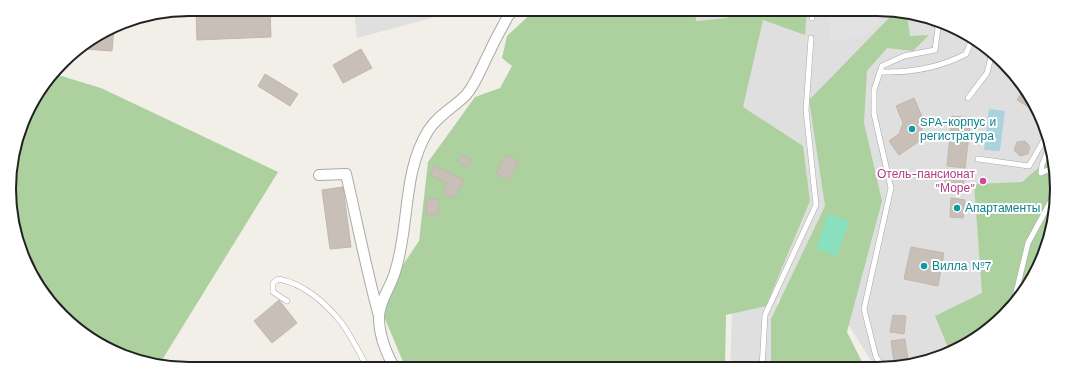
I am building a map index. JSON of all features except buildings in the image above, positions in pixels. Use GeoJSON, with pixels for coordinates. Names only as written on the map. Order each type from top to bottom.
{"type":"FeatureCollection","features":[{"type":"Feature","properties":{"kind":"street"},"geometry":{"type":"LineString","coordinates":[[379,316],[385,294],[395,274],[401,252],[411,173],[419,150],[428,131],[442,115],[466,96],[479,74],[508,16]]}},
{"type":"Feature","properties":{"kind":"street"},"geometry":{"type":"LineString","coordinates":[[319,175],[346,174],[360,232],[368,276],[379,316],[383,344],[392,362]]}},
{"type":"Feature","properties":{"kind":"lane"},"geometry":{"type":"LineString","coordinates":[[880,362],[876,356],[864,309],[891,188],[874,114],[874,90],[882,66],[904,56],[935,50],[937,27]]}},
{"type":"Feature","properties":{"kind":"lane"},"geometry":{"type":"LineString","coordinates":[[762,362],[765,315],[816,205],[806,110],[811,38]]}},
{"type":"Feature","properties":{"kind":"lane"},"geometry":{"type":"LineString","coordinates":[[880,72],[903,72],[953,61],[966,54],[970,43]]}},
{"type":"Feature","properties":{"kind":"lane"},"geometry":{"type":"LineString","coordinates":[[968,98],[987,73],[991,59]]}},
{"type":"Feature","properties":{"kind":"lane"},"geometry":{"type":"LineString","coordinates":[[978,159],[1029,166],[1043,141]]}},
{"type":"Feature","properties":{"kind":"lane"},"geometry":{"type":"LineString","coordinates":[[1047,154],[1042,165],[1041,173],[1049,169]]}},
{"type":"Feature","properties":{"kind":"lane"},"geometry":{"type":"LineString","coordinates":[[1017,290],[1028,243],[1050,203]]}},
{"type":"Feature","properties":{"kind":"lane"},"geometry":{"type":"LineString","coordinates":[[287,301],[273,292],[273,283],[278,279],[290,282],[316,296],[341,321],[364,362]]}},
{"type":"Feature","properties":{"kind":"shaded area"},"geometry":{"type":"Polygon","coordinates":[[[355,16],[439,16],[357,38],[355,16]]]}},
{"type":"Feature","properties":{"kind":"shaded area"},"geometry":{"type":"Polygon","coordinates":[[[677,16],[888,16],[911,19],[943,29],[973,45],[991,59],[1007,75],[1021,93],[1037,123],[1049,166],[1050,200],[1047,223],[1037,255],[1027,276],[1007,303],[991,319],[973,333],[954,344],[933,353],[911,359],[888,362],[872,362],[843,316],[837,256],[777,301],[781,362],[730,362],[739,128],[677,16]]]}},
{"type":"Feature","properties":{"kind":"shaded area"},"geometry":{"type":"Polygon","coordinates":[[[828,16],[882,16],[877,27],[860,38],[831,40],[828,16]]]}},
{"type":"Feature","properties":{"kind":"green space"},"geometry":{"type":"Polygon","coordinates":[[[528,16],[696,16],[696,21],[727,18],[728,16],[806,16],[805,35],[763,20],[743,107],[803,146],[810,201],[766,306],[726,315],[725,362],[403,362],[378,302],[419,241],[428,162],[475,97],[500,88],[512,66],[502,58],[507,36],[528,16]]]}},
{"type":"Feature","properties":{"kind":"green space"},"geometry":{"type":"Polygon","coordinates":[[[891,16],[908,18],[910,36],[929,35],[913,51],[887,48],[867,71],[864,123],[882,201],[847,332],[862,362],[771,362],[771,319],[825,206],[809,100],[891,16]]]}},
{"type":"Feature","properties":{"kind":"green space"},"geometry":{"type":"Polygon","coordinates":[[[59,75],[101,88],[278,172],[162,360],[133,353],[102,339],[75,319],[59,303],[45,285],[34,266],[25,245],[17,212],[17,166],[25,133],[39,102],[59,75]]]}},
{"type":"Feature","properties":{"kind":"green space"},"geometry":{"type":"Polygon","coordinates":[[[1048,160],[1050,178],[1049,212],[1037,255],[1027,276],[1007,303],[991,319],[973,333],[948,347],[935,316],[982,293],[974,184],[1022,182],[1048,160]]]}},
{"type":"Feature","properties":{"kind":"green space"},"geometry":{"type":"Polygon","coordinates":[[[828,214],[849,221],[837,256],[816,249],[828,214]]]}},
{"type":"Feature","properties":{"kind":"water"},"geometry":{"type":"Polygon","coordinates":[[[989,109],[1005,111],[1000,151],[984,150],[989,109]]]}},
{"type":"Feature","properties":{"kind":"place","name":"SPA-корпус и регистратура"},"geometry":{"type":"Point","coordinates":[912,129]}},
{"type":"Feature","properties":{"kind":"place","name":"Отель-пансионат \"Море\""},"geometry":{"type":"Point","coordinates":[983,181]}},
{"type":"Feature","properties":{"kind":"place","name":"Апартаменты"},"geometry":{"type":"Point","coordinates":[957,208]}},
{"type":"Feature","properties":{"kind":"place","name":"Вилла №7"},"geometry":{"type":"Point","coordinates":[924,266]}}]}
